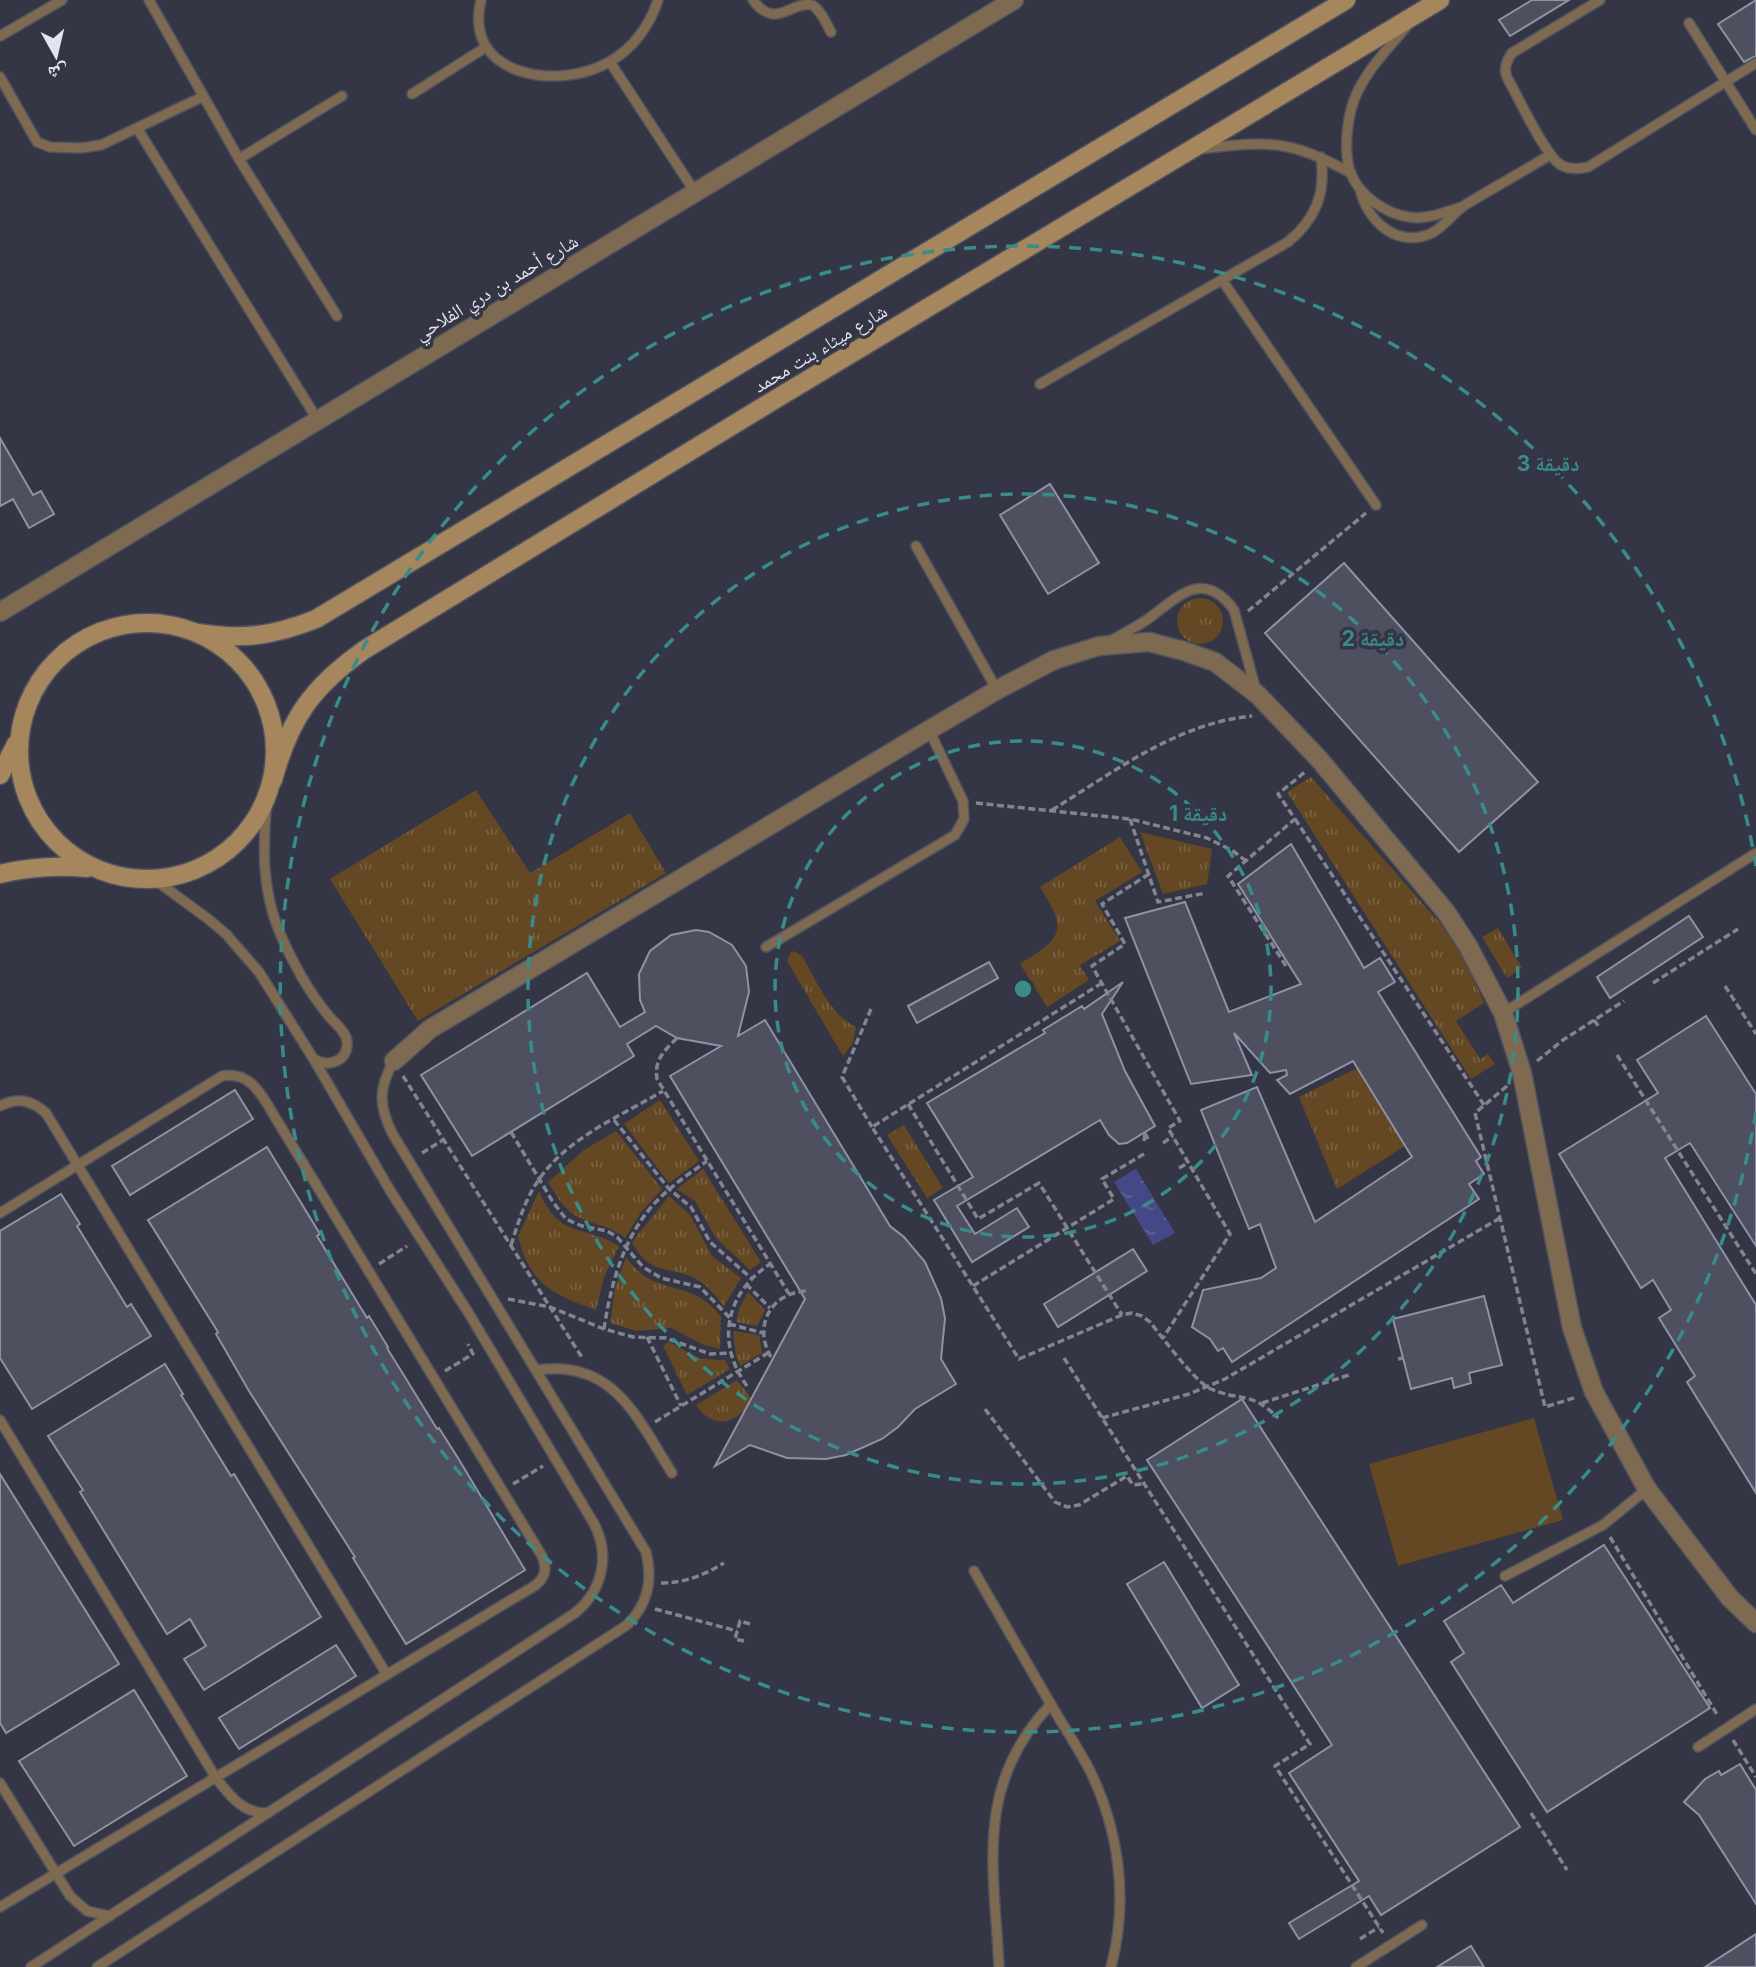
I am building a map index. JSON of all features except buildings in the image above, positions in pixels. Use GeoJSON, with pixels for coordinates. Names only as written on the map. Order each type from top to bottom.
{"type":"FeatureCollection","features":[{"type":"Feature","properties":{"kind":"main road","name":"شارع ميثاء بنت محمد"},"geometry":{"type":"LineString","coordinates":[[197,633],[227,638],[258,637],[288,630],[316,619],[1346,0]]}},
{"type":"Feature","properties":{"kind":"main road","name":"شارع ميثاء بنت محمد"},"geometry":{"type":"LineString","coordinates":[[273,780],[281,749],[295,719],[337,669],[364,650],[1440,0]]}},
{"type":"Feature","properties":{"kind":"main road"},"geometry":{"type":"LineString","coordinates":[[137,623],[178,626],[197,633],[217,643],[235,657],[262,693],[275,735],[276,758],[267,798],[246,834],[231,849],[196,870],[155,880],[114,876],[94,869],[66,851],[42,827],[22,786],[18,741],[21,722],[37,684],[63,654],[98,632],[137,623]]}},
{"type":"Feature","properties":{"kind":"main road"},"geometry":{"type":"LineString","coordinates":[[0,775],[18,741]]}},
{"type":"Feature","properties":{"kind":"main road"},"geometry":{"type":"LineString","coordinates":[[0,874],[28,868],[61,866],[94,869]]}},
{"type":"Feature","properties":{"kind":"street","name":"شارع أحمد بن دري الفلاحي"},"geometry":{"type":"LineString","coordinates":[[0,612],[1014,0]]}},
{"type":"Feature","properties":{"kind":"street"},"geometry":{"type":"LineString","coordinates":[[394,1061],[430,1029],[929,730],[1054,660],[1099,646],[1149,642],[1215,662],[1258,695],[1319,759],[1446,912],[1468,946],[1503,1013],[1521,1073],[1572,1328],[1594,1392],[1647,1489],[1730,1598],[1756,1623]]}},
{"type":"Feature","properties":{"kind":"lane"},"geometry":{"type":"LineString","coordinates":[[149,0],[202,97],[337,316]]}},
{"type":"Feature","properties":{"kind":"lane"},"geometry":{"type":"LineString","coordinates":[[481,0],[480,29],[486,47],[499,62],[533,76],[574,75],[593,71],[610,62],[636,40],[654,12],[658,0]]}},
{"type":"Feature","properties":{"kind":"lane"},"geometry":{"type":"LineString","coordinates":[[753,0],[766,12],[775,13],[798,4],[815,6],[831,32]]}},
{"type":"Feature","properties":{"kind":"lane"},"geometry":{"type":"LineString","coordinates":[[1600,0],[1512,53],[1506,64],[1506,76],[1550,155],[1563,166],[1571,169],[1588,167],[1756,63]]}},
{"type":"Feature","properties":{"kind":"lane"},"geometry":{"type":"LineString","coordinates":[[0,36],[58,1]]}},
{"type":"Feature","properties":{"kind":"lane"},"geometry":{"type":"LineString","coordinates":[[1418,13],[1369,71],[1354,101],[1348,135],[1351,173],[1366,208],[1378,225],[1408,238],[1433,232],[1461,207],[1550,155]]}},
{"type":"Feature","properties":{"kind":"lane"},"geometry":{"type":"LineString","coordinates":[[1689,23],[1756,131]]}},
{"type":"Feature","properties":{"kind":"lane"},"geometry":{"type":"LineString","coordinates":[[412,94],[486,47]]}},
{"type":"Feature","properties":{"kind":"lane"},"geometry":{"type":"LineString","coordinates":[[610,62],[695,192]]}},
{"type":"Feature","properties":{"kind":"lane"},"geometry":{"type":"LineString","coordinates":[[0,77],[33,137],[43,146],[81,148],[101,145],[202,97]]}},
{"type":"Feature","properties":{"kind":"lane"},"geometry":{"type":"LineString","coordinates":[[239,159],[342,96]]}},
{"type":"Feature","properties":{"kind":"lane"},"geometry":{"type":"LineString","coordinates":[[137,128],[317,419]]}},
{"type":"Feature","properties":{"kind":"lane"},"geometry":{"type":"LineString","coordinates":[[1188,150],[1255,142],[1272,143],[1321,157],[1351,173]]}},
{"type":"Feature","properties":{"kind":"lane"},"geometry":{"type":"LineString","coordinates":[[1040,384],[1288,242],[1314,214],[1321,196],[1324,176],[1321,157]]}},
{"type":"Feature","properties":{"kind":"lane"},"geometry":{"type":"LineString","coordinates":[[1359,187],[1378,205],[1409,217],[1425,217],[1461,207]]}},
{"type":"Feature","properties":{"kind":"lane"},"geometry":{"type":"LineString","coordinates":[[1222,280],[1376,505]]}},
{"type":"Feature","properties":{"kind":"lane"},"geometry":{"type":"LineString","coordinates":[[916,546],[997,690]]}},
{"type":"Feature","properties":{"kind":"lane"},"geometry":{"type":"LineString","coordinates":[[1099,646],[1146,620],[1174,597],[1192,589],[1202,589],[1221,595],[1228,601],[1238,619],[1249,670],[1258,695]]}},
{"type":"Feature","properties":{"kind":"lane"},"geometry":{"type":"LineString","coordinates":[[766,947],[948,841],[961,828],[965,810],[963,801],[929,730]]}},
{"type":"Feature","properties":{"kind":"lane"},"geometry":{"type":"LineString","coordinates":[[267,798],[263,847],[265,879],[272,910],[288,949],[312,992],[346,1038],[347,1047],[338,1061],[320,1063],[313,1058]]}},
{"type":"Feature","properties":{"kind":"lane"},"geometry":{"type":"LineString","coordinates":[[1503,1013],[1756,853]]}},
{"type":"Feature","properties":{"kind":"lane"},"geometry":{"type":"LineString","coordinates":[[31,1967],[575,1613],[595,1590],[602,1570],[600,1538],[593,1522],[468,1312],[391,1192],[259,972],[244,953],[208,918],[155,880]]}},
{"type":"Feature","properties":{"kind":"lane"},"geometry":{"type":"LineString","coordinates":[[97,1967],[616,1632],[636,1616],[643,1606],[650,1583],[646,1552],[384,1116],[384,1078],[394,1061]]}},
{"type":"Feature","properties":{"kind":"lane"},"geometry":{"type":"LineString","coordinates":[[0,1213],[222,1076],[242,1076],[257,1089],[503,1490],[542,1556],[545,1572],[542,1579],[387,1675],[0,1907]]}},
{"type":"Feature","properties":{"kind":"lane"},"geometry":{"type":"LineString","coordinates":[[0,1107],[10,1101],[24,1100],[36,1104],[46,1113],[387,1675]]}},
{"type":"Feature","properties":{"kind":"lane"},"geometry":{"type":"LineString","coordinates":[[537,1370],[565,1368],[593,1375],[620,1395],[672,1473]]}},
{"type":"Feature","properties":{"kind":"lane"},"geometry":{"type":"LineString","coordinates":[[0,1420],[216,1778],[233,1800],[259,1813],[268,1812]]}},
{"type":"Feature","properties":{"kind":"lane"},"geometry":{"type":"LineString","coordinates":[[1505,1576],[1603,1525],[1647,1489]]}},
{"type":"Feature","properties":{"kind":"lane"},"geometry":{"type":"LineString","coordinates":[[974,1571],[1087,1765],[1098,1790],[1115,1843],[1120,1899],[1119,1927],[1111,1967]]}},
{"type":"Feature","properties":{"kind":"lane"},"geometry":{"type":"LineString","coordinates":[[999,1967],[993,1853],[999,1791],[1014,1753],[1037,1719],[1051,1704]]}},
{"type":"Feature","properties":{"kind":"lane"},"geometry":{"type":"LineString","coordinates":[[1698,1747],[1756,1709]]}},
{"type":"Feature","properties":{"kind":"lane"},"geometry":{"type":"LineString","coordinates":[[0,1783],[55,1873],[78,1905],[87,1911],[110,1916]]}},
{"type":"Feature","properties":{"kind":"lane"},"geometry":{"type":"LineString","coordinates":[[1356,1967],[1422,1925]]}},
{"type":"Feature","properties":{"kind":"path"},"geometry":{"type":"LineString","coordinates":[[1238,619],[1376,505]]}},
{"type":"Feature","properties":{"kind":"path"},"geometry":{"type":"LineString","coordinates":[[1050,811],[1181,734],[1219,720],[1279,715]]}},
{"type":"Feature","properties":{"kind":"path"},"geometry":{"type":"LineString","coordinates":[[1319,759],[1278,794],[1484,1105]]}},
{"type":"Feature","properties":{"kind":"path"},"geometry":{"type":"LineString","coordinates":[[963,801],[1130,819],[1208,838],[1233,850],[1246,861]]}},
{"type":"Feature","properties":{"kind":"path"},"geometry":{"type":"LineString","coordinates":[[1130,819],[1158,902],[1206,892]]}},
{"type":"Feature","properties":{"kind":"path"},"geometry":{"type":"LineString","coordinates":[[1286,966],[1228,876],[1295,819]]}},
{"type":"Feature","properties":{"kind":"path"},"geometry":{"type":"LineString","coordinates":[[1149,874],[1101,904],[1125,944],[1092,966],[1180,1121],[1168,1128],[1230,1234],[1163,1338]]}},
{"type":"Feature","properties":{"kind":"path"},"geometry":{"type":"LineString","coordinates":[[1653,983],[1738,929]]}},
{"type":"Feature","properties":{"kind":"path"},"geometry":{"type":"LineString","coordinates":[[1703,951],[1707,957]]}},
{"type":"Feature","properties":{"kind":"path"},"geometry":{"type":"LineString","coordinates":[[872,1127],[1102,983]]}},
{"type":"Feature","properties":{"kind":"path"},"geometry":{"type":"LineString","coordinates":[[1725,986],[1756,1034]]}},
{"type":"Feature","properties":{"kind":"path"},"geometry":{"type":"LineString","coordinates":[[872,1009],[842,1077],[1019,1359],[1132,1313],[1150,1322],[1206,1386],[1220,1392],[1248,1397],[1262,1404],[1278,1418]]}},
{"type":"Feature","properties":{"kind":"path"},"geometry":{"type":"LineString","coordinates":[[1594,1020],[1599,1027]]}},
{"type":"Feature","properties":{"kind":"path"},"geometry":{"type":"LineString","coordinates":[[677,1038],[658,1059],[656,1073],[663,1091],[789,1294]]}},
{"type":"Feature","properties":{"kind":"path"},"geometry":{"type":"LineString","coordinates":[[1617,1055],[1756,1274]]}},
{"type":"Feature","properties":{"kind":"path"},"geometry":{"type":"LineString","coordinates":[[394,1061],[593,1375]]}},
{"type":"Feature","properties":{"kind":"path"},"geometry":{"type":"LineString","coordinates":[[511,1246],[528,1199],[555,1159],[568,1148],[663,1091]]}},
{"type":"Feature","properties":{"kind":"path"},"geometry":{"type":"LineString","coordinates":[[908,1104],[978,1219],[1039,1183],[1122,1315]]}},
{"type":"Feature","properties":{"kind":"path"},"geometry":{"type":"LineString","coordinates":[[614,1120],[669,1189],[691,1207],[716,1250],[751,1278]]}},
{"type":"Feature","properties":{"kind":"path"},"geometry":{"type":"LineString","coordinates":[[511,1132],[558,1211],[566,1219],[582,1226],[607,1231],[626,1245],[635,1259],[661,1278],[700,1287],[708,1292],[730,1318]]}},
{"type":"Feature","properties":{"kind":"path"},"geometry":{"type":"LineString","coordinates":[[1163,1143],[1173,1136]]}},
{"type":"Feature","properties":{"kind":"path"},"geometry":{"type":"LineString","coordinates":[[418,1176],[431,1168],[422,1153],[443,1140]]}},
{"type":"Feature","properties":{"kind":"path"},"geometry":{"type":"LineString","coordinates":[[973,1286],[1114,1199],[1102,1179],[1144,1154]]}},
{"type":"Feature","properties":{"kind":"path"},"geometry":{"type":"LineString","coordinates":[[604,1329],[608,1298],[626,1245],[645,1215],[669,1189],[707,1161]]}},
{"type":"Feature","properties":{"kind":"path"},"geometry":{"type":"LineString","coordinates":[[1179,1168],[1188,1163]]}},
{"type":"Feature","properties":{"kind":"path"},"geometry":{"type":"LineString","coordinates":[[1102,1418],[1189,1394],[1224,1379],[1500,1218]]}},
{"type":"Feature","properties":{"kind":"path"},"geometry":{"type":"LineString","coordinates":[[368,1270],[407,1247],[402,1237]]}},
{"type":"Feature","properties":{"kind":"path"},"geometry":{"type":"LineString","coordinates":[[747,1385],[731,1353],[730,1318],[746,1283],[770,1264]]}},
{"type":"Feature","properties":{"kind":"path"},"geometry":{"type":"LineString","coordinates":[[746,1283],[770,1308]]}},
{"type":"Feature","properties":{"kind":"path"},"geometry":{"type":"LineString","coordinates":[[644,1429],[738,1371],[770,1355],[763,1333],[764,1320],[770,1308],[789,1294],[806,1291]]}},
{"type":"Feature","properties":{"kind":"path"},"geometry":{"type":"LineString","coordinates":[[493,1298],[550,1307],[604,1329],[633,1337],[679,1341],[710,1354],[731,1353]]}},
{"type":"Feature","properties":{"kind":"path"},"geometry":{"type":"LineString","coordinates":[[729,1324],[763,1333]]}},
{"type":"Feature","properties":{"kind":"path"},"geometry":{"type":"LineString","coordinates":[[648,1337],[681,1406]]}},
{"type":"Feature","properties":{"kind":"path"},"geometry":{"type":"LineString","coordinates":[[434,1378],[473,1354],[467,1343]]}},
{"type":"Feature","properties":{"kind":"path"},"geometry":{"type":"LineString","coordinates":[[1064,1358],[1310,1744],[1275,1766],[1391,1945]]}},
{"type":"Feature","properties":{"kind":"path"},"geometry":{"type":"LineString","coordinates":[[1262,1404],[1349,1375]]}},
{"type":"Feature","properties":{"kind":"path"},"geometry":{"type":"LineString","coordinates":[[985,1409],[1055,1502],[1067,1507],[1079,1505],[1127,1476],[1133,1485],[1142,1484]]}},
{"type":"Feature","properties":{"kind":"path"},"geometry":{"type":"LineString","coordinates":[[503,1490],[545,1465]]}},
{"type":"Feature","properties":{"kind":"path"},"geometry":{"type":"LineString","coordinates":[[1603,1525],[1756,1777]]}},
{"type":"Feature","properties":{"kind":"path"},"geometry":{"type":"LineString","coordinates":[[650,1583],[689,1580],[724,1563]]}},
{"type":"Feature","properties":{"kind":"path"},"geometry":{"type":"LineString","coordinates":[[643,1606],[737,1631]]}},
{"type":"Feature","properties":{"kind":"path"},"geometry":{"type":"LineString","coordinates":[[744,1641],[735,1639],[740,1621],[750,1624]]}},
{"type":"Feature","properties":{"kind":"path"},"geometry":{"type":"LineString","coordinates":[[1531,1813],[1567,1870]]}},
{"type":"Feature","properties":{"kind":"path"},"geometry":{"type":"LineString","coordinates":[[1360,1939],[1379,1927]]}},
{"type":"Feature","properties":{"kind":"green space"},"geometry":{"type":"Polygon","coordinates":[[[1200,598],[1216,605],[1223,621],[1216,637],[1200,644],[1184,637],[1177,621],[1184,605],[1200,598]]]}},
{"type":"Feature","properties":{"kind":"green space"},"geometry":{"type":"Polygon","coordinates":[[[1311,777],[1440,923],[1466,961],[1484,1003],[1456,1021],[1480,1059],[1488,1054],[1495,1064],[1471,1079],[1287,792],[1311,777]]]}},
{"type":"Feature","properties":{"kind":"green space"},"geometry":{"type":"Polygon","coordinates":[[[476,790],[530,873],[630,813],[666,873],[418,1021],[330,879],[476,790]]]}},
{"type":"Feature","properties":{"kind":"green space"},"geometry":{"type":"Polygon","coordinates":[[[1140,832],[1212,849],[1207,884],[1163,894],[1140,832]]]}},
{"type":"Feature","properties":{"kind":"green space"},"geometry":{"type":"Polygon","coordinates":[[[1120,837],[1142,872],[1095,901],[1120,941],[1080,965],[1089,980],[1047,1007],[1020,964],[1045,947],[1057,932],[1055,914],[1040,887],[1120,837]]]}},
{"type":"Feature","properties":{"kind":"green space"},"geometry":{"type":"Polygon","coordinates":[[[1498,928],[1522,968],[1507,978],[1482,937],[1498,928]]]}},
{"type":"Feature","properties":{"kind":"green space"},"geometry":{"type":"Polygon","coordinates":[[[794,951],[802,956],[838,1014],[856,1027],[853,1043],[843,1056],[787,961],[790,953],[794,951]]]}},
{"type":"Feature","properties":{"kind":"green space"},"geometry":{"type":"Polygon","coordinates":[[[1357,1068],[1362,1076],[1370,1071],[1370,1089],[1405,1146],[1337,1189],[1299,1097],[1357,1068]]]}},
{"type":"Feature","properties":{"kind":"green space"},"geometry":{"type":"Polygon","coordinates":[[[660,1100],[699,1161],[669,1183],[624,1124],[660,1100]]]}},
{"type":"Feature","properties":{"kind":"green space"},"geometry":{"type":"Polygon","coordinates":[[[904,1125],[943,1188],[927,1198],[887,1135],[904,1125]]]}},
{"type":"Feature","properties":{"kind":"green space"},"geometry":{"type":"Polygon","coordinates":[[[616,1131],[662,1189],[641,1212],[625,1238],[613,1230],[573,1214],[560,1201],[548,1182],[584,1150],[616,1131]]]}},
{"type":"Feature","properties":{"kind":"green space"},"geometry":{"type":"Polygon","coordinates":[[[703,1169],[761,1262],[750,1270],[716,1238],[695,1201],[677,1189],[703,1169]]]}},
{"type":"Feature","properties":{"kind":"green space"},"geometry":{"type":"Polygon","coordinates":[[[539,1191],[547,1207],[564,1224],[619,1246],[604,1277],[596,1310],[567,1299],[545,1285],[529,1266],[518,1236],[539,1191]]]}},
{"type":"Feature","properties":{"kind":"green space"},"geometry":{"type":"Polygon","coordinates":[[[669,1196],[690,1215],[712,1256],[741,1278],[724,1306],[696,1279],[653,1266],[632,1242],[669,1196]]]}},
{"type":"Feature","properties":{"kind":"green space"},"geometry":{"type":"Polygon","coordinates":[[[626,1257],[649,1279],[686,1291],[710,1304],[721,1317],[720,1349],[704,1345],[671,1328],[637,1331],[610,1323],[615,1289],[626,1257]]]}},
{"type":"Feature","properties":{"kind":"green space"},"geometry":{"type":"Polygon","coordinates":[[[748,1292],[765,1310],[757,1326],[736,1322],[748,1292]]]}},
{"type":"Feature","properties":{"kind":"green space"},"geometry":{"type":"Polygon","coordinates":[[[733,1331],[759,1335],[762,1353],[740,1366],[733,1331]]]}},
{"type":"Feature","properties":{"kind":"green space"},"geometry":{"type":"Polygon","coordinates":[[[669,1342],[701,1359],[725,1360],[730,1369],[687,1395],[663,1346],[669,1342]]]}},
{"type":"Feature","properties":{"kind":"green space"},"geometry":{"type":"Polygon","coordinates":[[[737,1380],[752,1399],[733,1419],[711,1419],[696,1405],[737,1380]]]}},
{"type":"Feature","properties":{"kind":"green space"},"geometry":{"type":"Polygon","coordinates":[[[1534,1418],[1563,1520],[1398,1566],[1369,1464],[1534,1418]]]}},
{"type":"Feature","properties":{"kind":"water"},"geometry":{"type":"Polygon","coordinates":[[[1136,1169],[1175,1233],[1153,1245],[1114,1182],[1136,1169]]]}}]}
